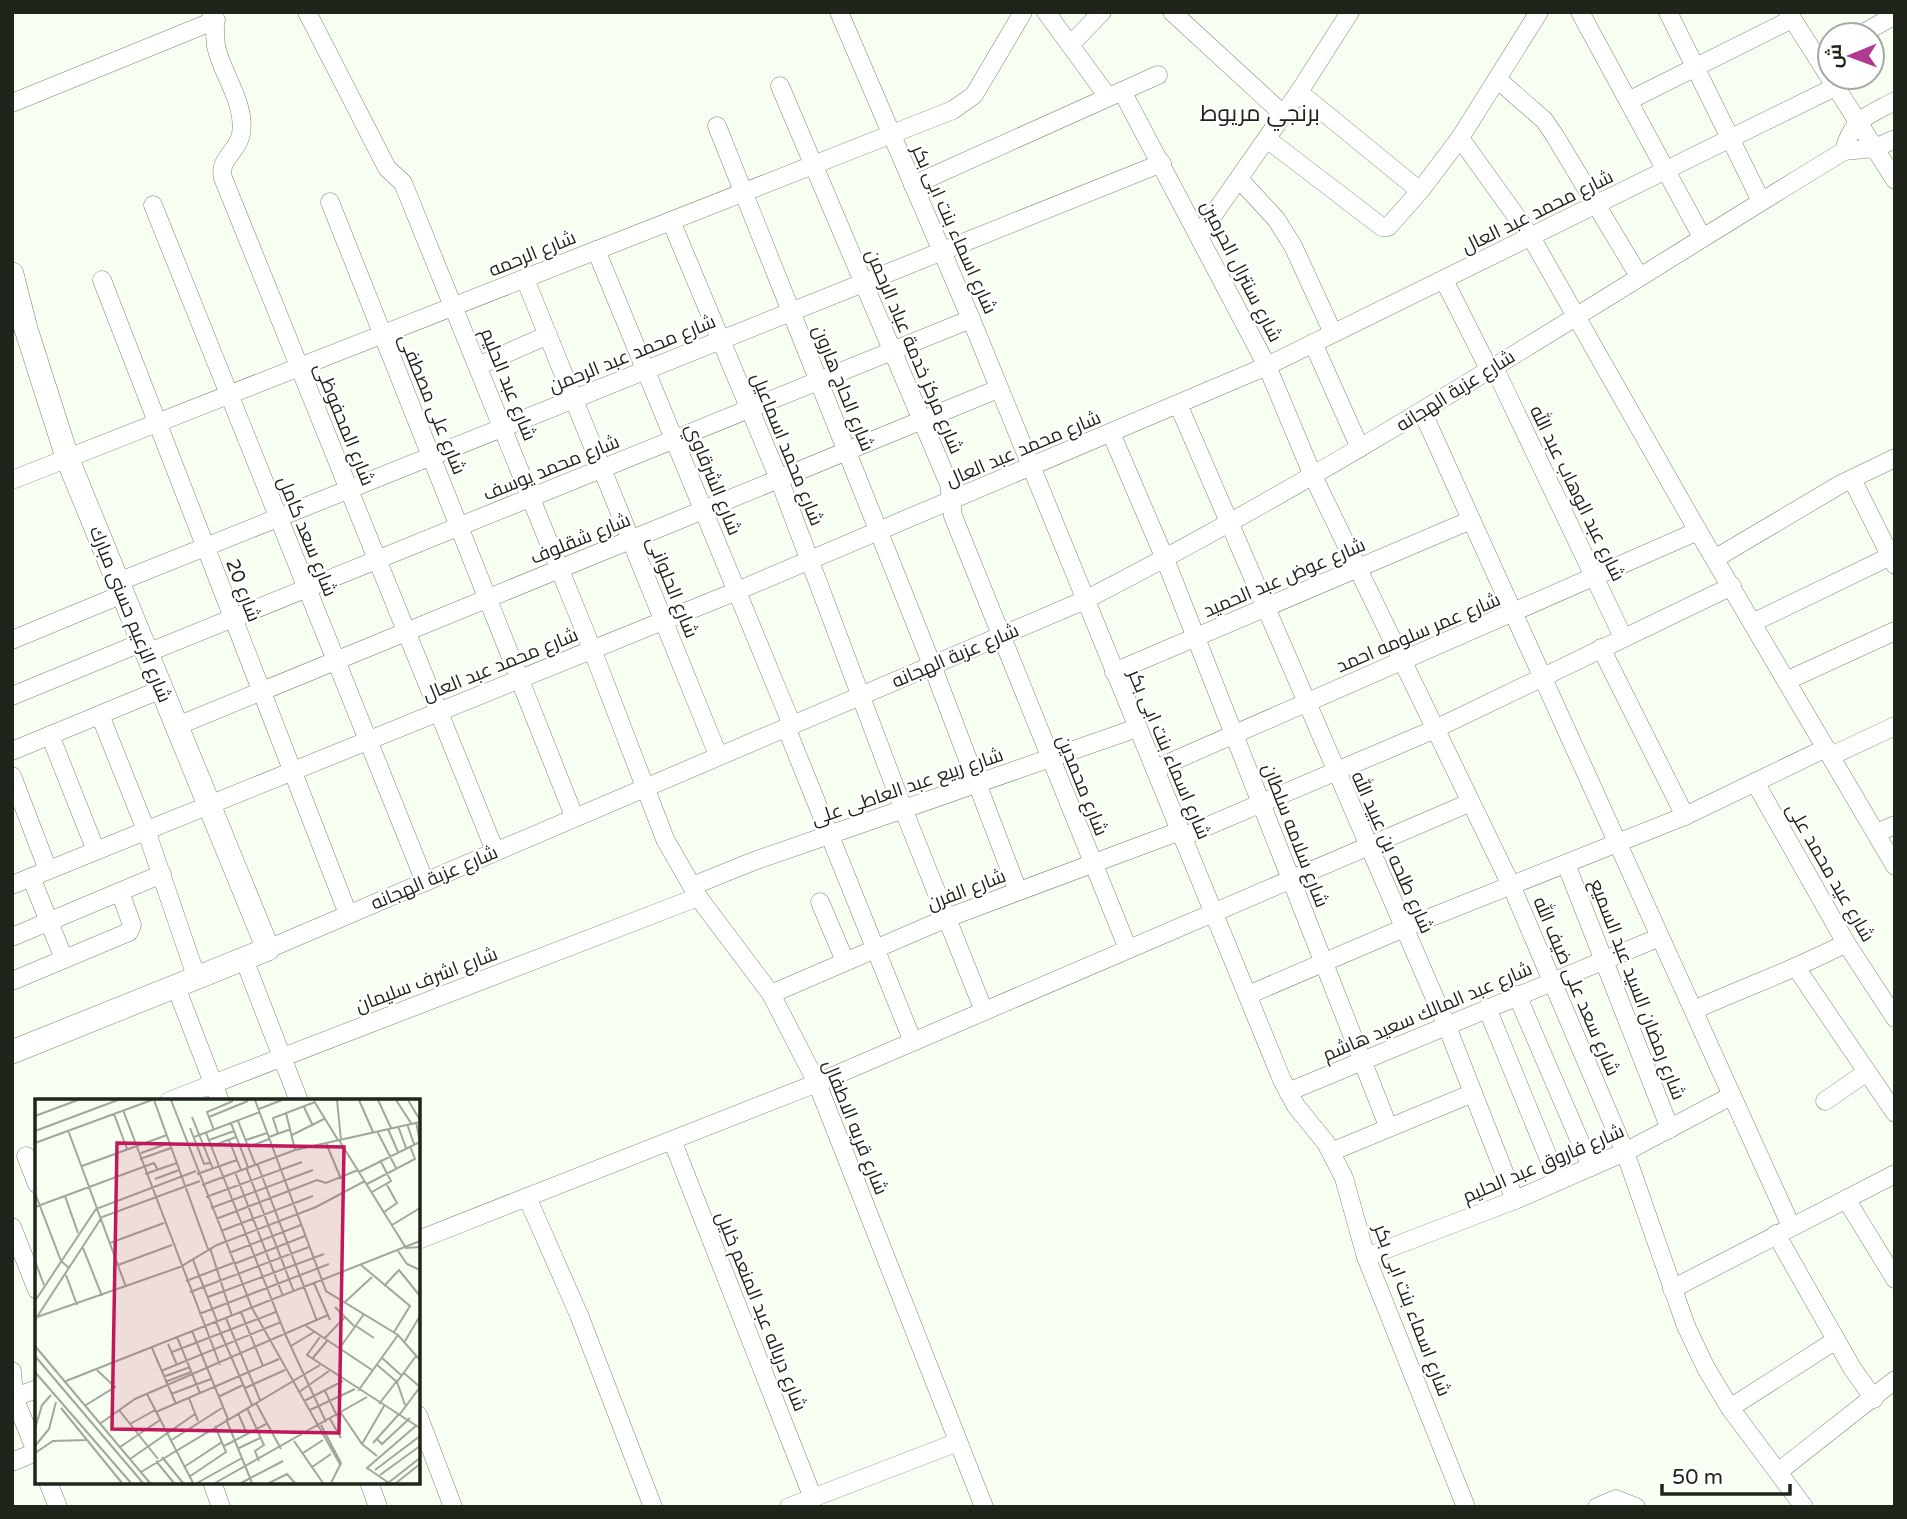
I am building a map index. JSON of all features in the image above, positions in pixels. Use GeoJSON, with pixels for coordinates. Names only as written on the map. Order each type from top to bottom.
{"type":"FeatureCollection","features":[{"type":"Feature","properties":{"kind":"street","name":"شارع عبد الحليم"},"geometry":{"type":"LineString","coordinates":[[307,12],[387,168],[403,183],[455,306],[645,786]]}},
{"type":"Feature","properties":{"kind":"street","name":"شارع اسماء بنت ابى بكر"},"geometry":{"type":"LineString","coordinates":[[839,12],[971,319],[1288,1093],[1331,1152],[1349,1191],[1366,1257],[1466,1507]]}},
{"type":"Feature","properties":{"kind":"street","name":"شارع الرحمه"},"geometry":{"type":"LineString","coordinates":[[12,480],[953,110],[974,95],[1023,12]]}},
{"type":"Feature","properties":{"kind":"street","name":"شارع سنترال الحرمين"},"geometry":{"type":"LineString","coordinates":[[1046,12],[1070,45],[1115,94],[1161,163],[1267,366],[1313,476]]}},
{"type":"Feature","properties":{"kind":"street"},"geometry":{"type":"LineString","coordinates":[[1070,45],[1102,12]]}},
{"type":"Feature","properties":{"kind":"street"},"geometry":{"type":"LineString","coordinates":[[1172,12],[1284,115]]}},
{"type":"Feature","properties":{"kind":"street"},"geometry":{"type":"LineString","coordinates":[[1267,139],[1382,227],[1394,223],[1460,138],[1539,12]]}},
{"type":"Feature","properties":{"kind":"street"},"geometry":{"type":"LineString","coordinates":[[1580,12],[1702,237]]}},
{"type":"Feature","properties":{"kind":"street"},"geometry":{"type":"LineString","coordinates":[[1668,12],[1761,201]]}},
{"type":"Feature","properties":{"kind":"street"},"geometry":{"type":"LineString","coordinates":[[1200,234],[1284,115],[1349,13]]}},
{"type":"Feature","properties":{"kind":"street"},"geometry":{"type":"LineString","coordinates":[[12,103],[214,16]]}},
{"type":"Feature","properties":{"kind":"street","name":"شارع المحفوظى"},"geometry":{"type":"LineString","coordinates":[[214,16],[217,50],[241,116],[239,144],[225,161],[222,173],[495,851]]}},
{"type":"Feature","properties":{"kind":"street"},"geometry":{"type":"LineString","coordinates":[[1630,100],[1790,16],[1816,47]]}},
{"type":"Feature","properties":{"kind":"street"},"geometry":{"type":"LineString","coordinates":[[913,185],[1158,75]]}},
{"type":"Feature","properties":{"kind":"street"},"geometry":{"type":"LineString","coordinates":[[1497,79],[1544,120],[1598,204],[1639,276]]}},
{"type":"Feature","properties":{"kind":"street","name":"شارع مركز خدمة عباد الرحمن"},"geometry":{"type":"LineString","coordinates":[[780,86],[949,484],[953,516],[1000,636]]}},
{"type":"Feature","properties":{"kind":"street","name":"شارع محمد عبد العال"},"geometry":{"type":"LineString","coordinates":[[12,885],[737,591],[1267,366],[1827,91]]}},
{"type":"Feature","properties":{"kind":"street"},"geometry":{"type":"LineString","coordinates":[[1837,91],[1895,180]]}},
{"type":"Feature","properties":{"kind":"street"},"geometry":{"type":"LineString","coordinates":[[1299,92],[1420,191]]}},
{"type":"Feature","properties":{"kind":"street"},"geometry":{"type":"LineString","coordinates":[[1895,101],[1856,122],[1849,133],[1844,151],[1875,148],[1895,139]]}},
{"type":"Feature","properties":{"kind":"street","name":"شارع الحاج هارون"},"geometry":{"type":"LineString","coordinates":[[716,126],[932,665],[1018,891]]}},
{"type":"Feature","properties":{"kind":"street"},"geometry":{"type":"LineString","coordinates":[[1460,138],[1531,237],[1698,531],[1754,622],[1895,866]]}},
{"type":"Feature","properties":{"kind":"street","name":"شارع عزبة الهجانه"},"geometry":{"type":"LineString","coordinates":[[12,1052],[268,949],[1084,600],[1165,559],[1313,476],[1844,151]]}},
{"type":"Feature","properties":{"kind":"street","name":"شارع محمد عبد الرحمن"},"geometry":{"type":"LineString","coordinates":[[12,640],[205,547],[1161,163]]}},
{"type":"Feature","properties":{"kind":"street"},"geometry":{"type":"LineString","coordinates":[[1240,180],[1276,219],[1293,246],[1333,333]]}},
{"type":"Feature","properties":{"kind":"street","name":"شارع على مصطفى"},"geometry":{"type":"LineString","coordinates":[[330,202],[574,816]]}},
{"type":"Feature","properties":{"kind":"street","name":"شارع سعد كامل"},"geometry":{"type":"LineString","coordinates":[[153,205],[425,882]]}},
{"type":"Feature","properties":{"kind":"street","name":"شارع محمد اسماعيل"},"geometry":{"type":"LineString","coordinates":[[671,221],[779,479],[904,811],[984,1011]]}},
{"type":"Feature","properties":{"kind":"street","name":"شارع الشرقاوي"},"geometry":{"type":"LineString","coordinates":[[596,250],[737,591],[828,836],[913,1042]]}},
{"type":"Feature","properties":{"kind":"street","name":"شارع الزعيم حسنى مبارك"},"geometry":{"type":"LineString","coordinates":[[12,274],[19,330],[68,460],[268,949]]}},
{"type":"Feature","properties":{"kind":"street","name":"شارع الحلوانى"},"geometry":{"type":"LineString","coordinates":[[525,279],[718,755]]}},
{"type":"Feature","properties":{"kind":"street","name":"شارع 20"},"geometry":{"type":"LineString","coordinates":[[102,280],[348,914]]}},
{"type":"Feature","properties":{"kind":"street","name":"شارع عبد الوهاب عبد الله"},"geometry":{"type":"LineString","coordinates":[[1444,280],[1491,368],[1623,637]]}},
{"type":"Feature","properties":{"kind":"street","name":"شارع محمد يوسف"},"geometry":{"type":"LineString","coordinates":[[12,696],[233,619],[971,319]]}},
{"type":"Feature","properties":{"kind":"street"},"geometry":{"type":"LineString","coordinates":[[478,366],[548,335]]}},
{"type":"Feature","properties":{"kind":"street"},"geometry":{"type":"LineString","coordinates":[[1313,343],[1360,448]]}},
{"type":"Feature","properties":{"kind":"street","name":"شارع شقلوف"},"geometry":{"type":"LineString","coordinates":[[177,726],[998,389]]}},
{"type":"Feature","properties":{"kind":"street","name":"شارع طلحه بن عبيد الله"},"geometry":{"type":"LineString","coordinates":[[1178,404],[1335,773],[1446,1024],[1515,1200]]}},
{"type":"Feature","properties":{"kind":"street"},"geometry":{"type":"LineString","coordinates":[[1422,411],[1694,1010],[1784,1230],[1836,1340],[1874,1399]]}},
{"type":"Feature","properties":{"kind":"street","name":"شارع سلامه سلطان"},"geometry":{"type":"LineString","coordinates":[[1111,433],[1165,559],[1388,1126]]}},
{"type":"Feature","properties":{"kind":"street"},"geometry":{"type":"LineString","coordinates":[[1716,558],[1852,479],[1895,458]]}},
{"type":"Feature","properties":{"kind":"street","name":"شارع سعد على ضيف الله"},"geometry":{"type":"LineString","coordinates":[[1313,476],[1433,730],[1511,885],[1625,1152],[1672,1289],[1706,1368],[1730,1408],[1804,1507]]}},
{"type":"Feature","properties":{"kind":"street"},"geometry":{"type":"LineString","coordinates":[[1754,622],[1893,558],[1852,479]]}},
{"type":"Feature","properties":{"kind":"street","name":"شارع عوض عبد الحميد"},"geometry":{"type":"LineString","coordinates":[[1114,672],[1471,520]]}},
{"type":"Feature","properties":{"kind":"street","name":"شارع عمر سلومه احمد"},"geometry":{"type":"LineString","coordinates":[[1155,769],[1698,531]]}},
{"type":"Feature","properties":{"kind":"street","name":"شارع الفرن"},"geometry":{"type":"LineString","coordinates":[[771,994],[947,918],[1181,834],[1335,773],[1544,679],[1623,637],[1732,586]]}},
{"type":"Feature","properties":{"kind":"street"},"geometry":{"type":"LineString","coordinates":[[1786,681],[1895,631]]}},
{"type":"Feature","properties":{"kind":"street","name":"شارع محمدين"},"geometry":{"type":"LineString","coordinates":[[1000,636],[1128,949]]}},
{"type":"Feature","properties":{"kind":"street"},"geometry":{"type":"LineString","coordinates":[[1601,648],[1685,817]]}},
{"type":"Feature","properties":{"kind":"street"},"geometry":{"type":"LineString","coordinates":[[12,751],[162,689]]}},
{"type":"Feature","properties":{"kind":"street"},"geometry":{"type":"LineString","coordinates":[[100,715],[162,873],[186,983],[219,1099]]}},
{"type":"Feature","properties":{"kind":"street"},"geometry":{"type":"LineString","coordinates":[[1248,995],[1404,928],[1685,817],[1755,782],[1895,726]]}},
{"type":"Feature","properties":{"kind":"street","name":"شارع ربيع عبد العاطى على"},"geometry":{"type":"LineString","coordinates":[[695,891],[828,836],[1137,728]]}},
{"type":"Feature","properties":{"kind":"street"},"geometry":{"type":"LineString","coordinates":[[50,735],[96,851]]}},
{"type":"Feature","properties":{"kind":"street"},"geometry":{"type":"LineString","coordinates":[[12,776],[48,870]]}},
{"type":"Feature","properties":{"kind":"street","name":"شارع عيد محمد على"},"geometry":{"type":"LineString","coordinates":[[1755,782],[1846,943],[1895,1018]]}},
{"type":"Feature","properties":{"kind":"street","name":"شارع قريه الاطفال"},"geometry":{"type":"LineString","coordinates":[[645,786],[665,839],[695,891],[771,994],[817,1083],[984,1507]]}},
{"type":"Feature","properties":{"kind":"street"},"geometry":{"type":"LineString","coordinates":[[420,1239],[817,1083],[1469,803]]}},
{"type":"Feature","properties":{"kind":"street"},"geometry":{"type":"LineString","coordinates":[[1876,833],[1895,825]]}},
{"type":"Feature","properties":{"kind":"street","name":"شارع رمضان السيد عبد السميع"},"geometry":{"type":"LineString","coordinates":[[1566,864],[1606,960],[1670,1129]]}},
{"type":"Feature","properties":{"kind":"street"},"geometry":{"type":"LineString","coordinates":[[12,937],[162,873]]}},
{"type":"Feature","properties":{"kind":"street"},"geometry":{"type":"LineString","coordinates":[[31,877],[64,959]]}},
{"type":"Feature","properties":{"kind":"street","name":"شارع اشرف سليمان"},"geometry":{"type":"LineString","coordinates":[[173,1099],[695,891]]}},
{"type":"Feature","properties":{"kind":"street"},"geometry":{"type":"LineString","coordinates":[[12,981],[130,932],[132,925],[120,892]]}},
{"type":"Feature","properties":{"kind":"street"},"geometry":{"type":"LineString","coordinates":[[820,902],[845,961]]}},
{"type":"Feature","properties":{"kind":"street","name":"شارع عبد المالك سعيد هاشم"},"geometry":{"type":"LineString","coordinates":[[1288,1093],[1446,1024],[1660,937]]}},
{"type":"Feature","properties":{"kind":"street"},"geometry":{"type":"LineString","coordinates":[[1694,1010],[1764,979],[1797,969],[1846,943]]}},
{"type":"Feature","properties":{"kind":"street"},"geometry":{"type":"LineString","coordinates":[[244,959],[298,1099]]}},
{"type":"Feature","properties":{"kind":"street"},"geometry":{"type":"LineString","coordinates":[[1797,969],[1895,1113]]}},
{"type":"Feature","properties":{"kind":"street"},"geometry":{"type":"LineString","coordinates":[[1517,995],[1591,1167]]}},
{"type":"Feature","properties":{"kind":"street"},"geometry":{"type":"LineString","coordinates":[[1487,1008],[1558,1181]]}},
{"type":"Feature","properties":{"kind":"street"},"geometry":{"type":"LineString","coordinates":[[1825,1101],[1867,1072]]}},
{"type":"Feature","properties":{"kind":"street"},"geometry":{"type":"LineString","coordinates":[[1331,1152],[1388,1126],[1473,1093]]}},
{"type":"Feature","properties":{"kind":"street","name":"شارع فاروق عبد الحليم"},"geometry":{"type":"LineString","coordinates":[[1366,1257],[1515,1200],[1591,1167],[1731,1096]]}},
{"type":"Feature","properties":{"kind":"street","name":"شارع درباله عبد المنعم خليل"},"geometry":{"type":"LineString","coordinates":[[671,1140],[813,1497]]}},
{"type":"Feature","properties":{"kind":"street"},"geometry":{"type":"LineString","coordinates":[[25,1156],[35,1179]]}},
{"type":"Feature","properties":{"kind":"street"},"geometry":{"type":"LineString","coordinates":[[1672,1289],[1895,1174]]}},
{"type":"Feature","properties":{"kind":"street"},"geometry":{"type":"LineString","coordinates":[[527,1197],[579,1315],[653,1507]]}},
{"type":"Feature","properties":{"kind":"street"},"geometry":{"type":"LineString","coordinates":[[1846,1199],[1895,1279]]}},
{"type":"Feature","properties":{"kind":"street"},"geometry":{"type":"LineString","coordinates":[[12,1227],[35,1285]]}},
{"type":"Feature","properties":{"kind":"street"},"geometry":{"type":"LineString","coordinates":[[1730,1408],[1836,1340]]}},
{"type":"Feature","properties":{"kind":"street"},"geometry":{"type":"LineString","coordinates":[[12,1371],[13,1397],[35,1451]]}},
{"type":"Feature","properties":{"kind":"street"},"geometry":{"type":"LineString","coordinates":[[1778,1472],[1895,1380]]}},
{"type":"Feature","properties":{"kind":"street"},"geometry":{"type":"LineString","coordinates":[[13,1397],[35,1390]]}},
{"type":"Feature","properties":{"kind":"street"},"geometry":{"type":"LineString","coordinates":[[420,1420],[453,1507]]}},
{"type":"Feature","properties":{"kind":"street"},"geometry":{"type":"LineString","coordinates":[[789,1507],[958,1442]]}},
{"type":"Feature","properties":{"kind":"street"},"geometry":{"type":"LineString","coordinates":[[12,1462],[35,1453]]}},
{"type":"Feature","properties":{"kind":"street"},"geometry":{"type":"LineString","coordinates":[[49,1484],[58,1507]]}},
{"type":"Feature","properties":{"kind":"street"},"geometry":{"type":"LineString","coordinates":[[213,1484],[221,1507]]}},
{"type":"Feature","properties":{"kind":"street"},"geometry":{"type":"LineString","coordinates":[[370,1484],[379,1507]]}},
{"type":"Feature","properties":{"kind":"street"},"geometry":{"type":"LineString","coordinates":[[1597,1507],[1616,1499],[1636,1507]]}},
{"type":"Feature","properties":{"kind":"district","name":"برنجي مريوط"},"geometry":{"type":"Point","coordinates":[1260,113]}}]}
